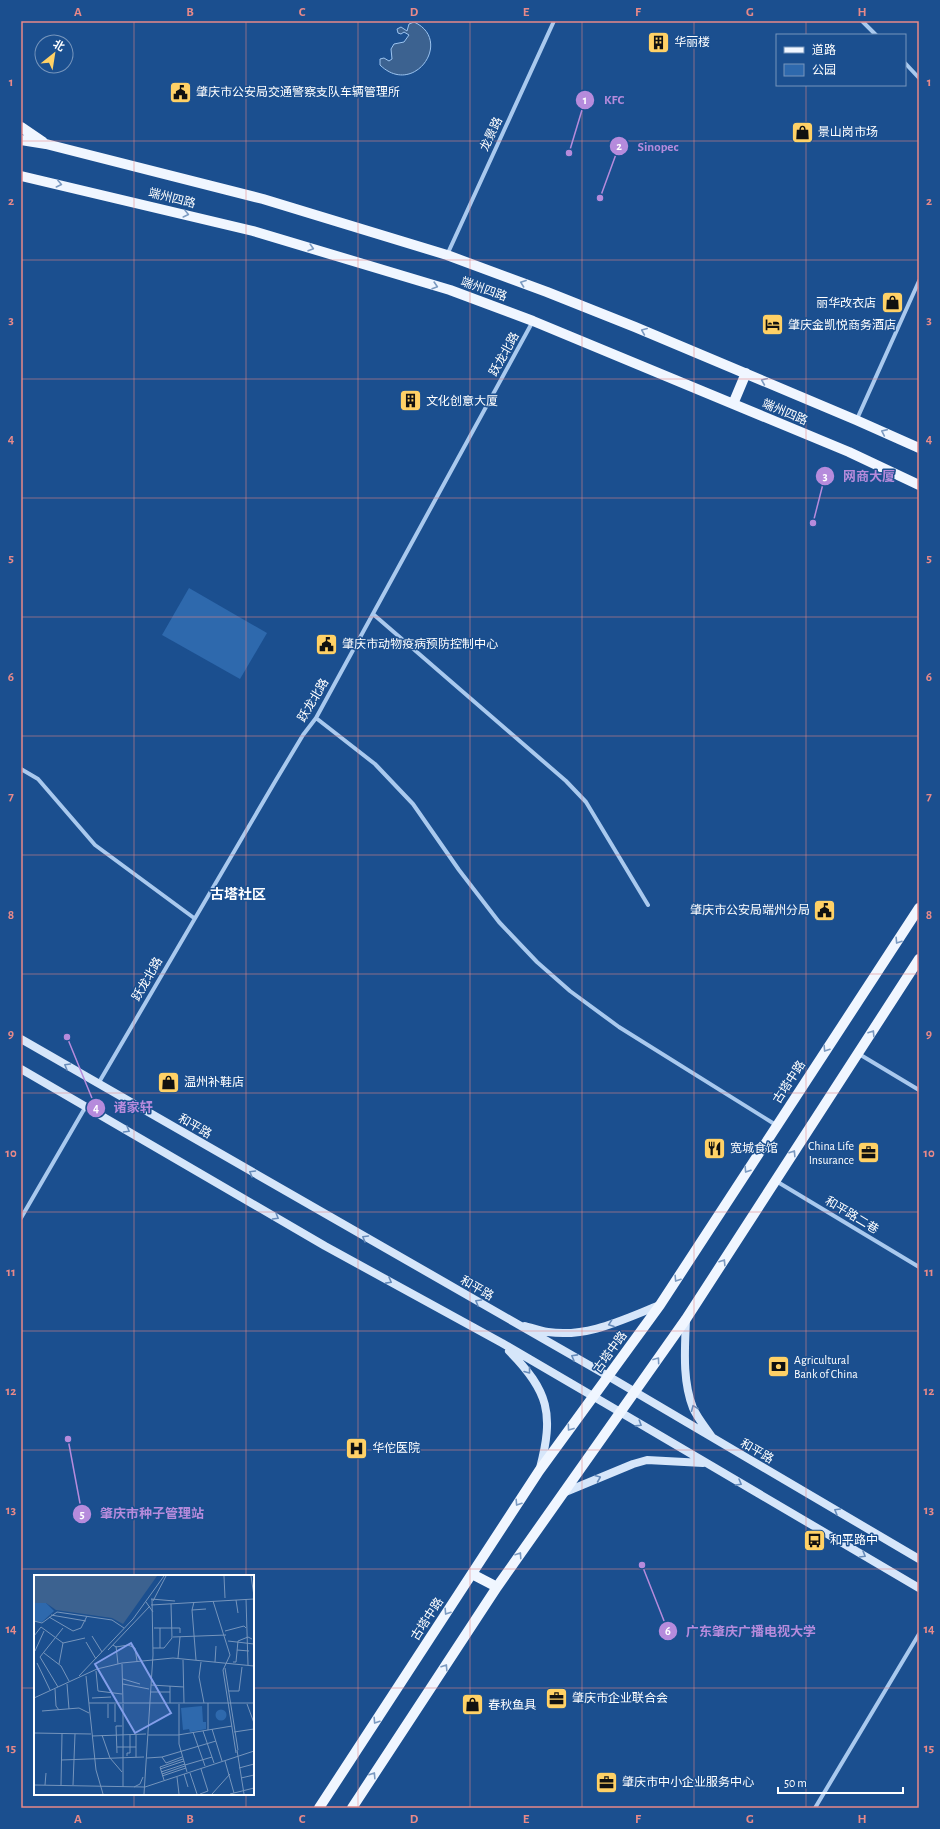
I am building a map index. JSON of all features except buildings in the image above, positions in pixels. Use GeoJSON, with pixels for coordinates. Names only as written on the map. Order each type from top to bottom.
{"type":"FeatureCollection","features":[{"type":"Feature","properties":{"kind":"main road"},"geometry":{"type":"LineString","coordinates":[[21,127],[46,144]]}},
{"type":"Feature","properties":{"kind":"main road","name":"端州四路"},"geometry":{"type":"LineString","coordinates":[[21,140],[46,144],[263,199],[447,255],[547,292],[856,420],[919,448]]}},
{"type":"Feature","properties":{"kind":"main road","name":"端州四路"},"geometry":{"type":"LineString","coordinates":[[21,176],[253,231],[450,290],[533,320],[849,452],[919,485]]}},
{"type":"Feature","properties":{"kind":"main road"},"geometry":{"type":"LineString","coordinates":[[733,404],[746,374]]}},
{"type":"Feature","properties":{"kind":"main road","name":"古塔中路"},"geometry":{"type":"LineString","coordinates":[[319,1808],[539,1471],[660,1305],[919,908]]}},
{"type":"Feature","properties":{"kind":"main road"},"geometry":{"type":"LineString","coordinates":[[352,1808],[497,1587],[686,1319],[919,959]]}},
{"type":"Feature","properties":{"kind":"main road","name":"和平路"},"geometry":{"type":"LineString","coordinates":[[21,1039],[608,1376],[715,1441],[919,1559]]}},
{"type":"Feature","properties":{"kind":"main road"},"geometry":{"type":"LineString","coordinates":[[21,1069],[325,1246],[502,1343],[919,1588]]}},
{"type":"Feature","properties":{"kind":"main road"},"geometry":{"type":"LineString","coordinates":[[512,1322],[547,1332],[574,1333],[604,1327],[660,1305]]}},
{"type":"Feature","properties":{"kind":"main road"},"geometry":{"type":"LineString","coordinates":[[686,1319],[685,1370],[687,1387],[694,1408],[715,1441]]}},
{"type":"Feature","properties":{"kind":"main road"},"geometry":{"type":"LineString","coordinates":[[502,1343],[528,1370],[541,1390],[546,1405],[548,1427],[546,1446],[539,1471]]}},
{"type":"Feature","properties":{"kind":"main road"},"geometry":{"type":"LineString","coordinates":[[562,1493],[627,1466],[647,1460],[705,1463]]}},
{"type":"Feature","properties":{"kind":"main road"},"geometry":{"type":"LineString","coordinates":[[472,1574],[497,1587]]}},
{"type":"Feature","properties":{"kind":"street","name":"龙景路"},"geometry":{"type":"LineString","coordinates":[[447,255],[554,21]]}},
{"type":"Feature","properties":{"kind":"street"},"geometry":{"type":"LineString","coordinates":[[862,21],[875,34]]}},
{"type":"Feature","properties":{"kind":"street"},"geometry":{"type":"LineString","coordinates":[[906,64],[919,78]]}},
{"type":"Feature","properties":{"kind":"street"},"geometry":{"type":"LineString","coordinates":[[856,420],[919,281]]}},
{"type":"Feature","properties":{"kind":"street","name":"跃龙北路"},"geometry":{"type":"LineString","coordinates":[[98,1084],[194,918],[303,735],[316,718],[533,320]]}},
{"type":"Feature","properties":{"kind":"street"},"geometry":{"type":"LineString","coordinates":[[373,614],[571,786],[586,802],[648,905]]}},
{"type":"Feature","properties":{"kind":"street"},"geometry":{"type":"LineString","coordinates":[[316,718],[375,764],[413,804],[459,870],[499,922],[543,967],[570,991],[618,1027],[776,1125]]}},
{"type":"Feature","properties":{"kind":"street"},"geometry":{"type":"LineString","coordinates":[[21,769],[38,779],[95,845],[194,918]]}},
{"type":"Feature","properties":{"kind":"street"},"geometry":{"type":"LineString","coordinates":[[859,1053],[919,1090]]}},
{"type":"Feature","properties":{"kind":"street"},"geometry":{"type":"LineString","coordinates":[[21,1218],[86,1106]]}},
{"type":"Feature","properties":{"kind":"street","name":"和平路二巷"},"geometry":{"type":"LineString","coordinates":[[776,1180],[919,1267]]}},
{"type":"Feature","properties":{"kind":"street"},"geometry":{"type":"LineString","coordinates":[[816,1808],[919,1634]]}},
{"type":"Feature","properties":{"kind":"green space"},"geometry":{"type":"Polygon","coordinates":[[[189,588],[267,633],[240,679],[162,635],[189,588]]]}},
{"type":"Feature","properties":{"kind":"shaded area"},"geometry":{"type":"Polygon","coordinates":[[[414,22],[425,30],[430,41],[430,52],[425,63],[416,71],[405,75],[393,73],[380,65],[380,59],[384,58],[389,61],[392,59],[391,49],[394,44],[404,42],[409,35],[404,32],[401,34],[398,33],[397,29],[401,27],[407,31],[409,24],[414,22]]]}},
{"type":"Feature","properties":{"kind":"place","name":"华丽楼"},"geometry":{"type":"Point","coordinates":[659,42]}},
{"type":"Feature","properties":{"kind":"place","name":"肇庆市公安局交通警察支队车辆管理所"},"geometry":{"type":"Point","coordinates":[181,92]}},
{"type":"Feature","properties":{"kind":"place","name":"景山岗市场"},"geometry":{"type":"Point","coordinates":[802,132]}},
{"type":"Feature","properties":{"kind":"place","name":"KFC"},"geometry":{"type":"Point","coordinates":[569,153]}},
{"type":"Feature","properties":{"kind":"place","name":"Sinopec"},"geometry":{"type":"Point","coordinates":[600,198]}},
{"type":"Feature","properties":{"kind":"place","name":"丽华改衣店"},"geometry":{"type":"Point","coordinates":[892,303]}},
{"type":"Feature","properties":{"kind":"place","name":"肇庆金凯悦商务酒店"},"geometry":{"type":"Point","coordinates":[773,325]}},
{"type":"Feature","properties":{"kind":"place","name":"文化创意大厦"},"geometry":{"type":"Point","coordinates":[411,401]}},
{"type":"Feature","properties":{"kind":"place","name":"网商大厦"},"geometry":{"type":"Point","coordinates":[813,523]}},
{"type":"Feature","properties":{"kind":"place","name":"肇庆市动物疫病预防控制中心"},"geometry":{"type":"Point","coordinates":[327,644]}},
{"type":"Feature","properties":{"kind":"place","name":"肇庆市公安局端州分局"},"geometry":{"type":"Point","coordinates":[825,910]}},
{"type":"Feature","properties":{"kind":"place","name":"诸家轩"},"geometry":{"type":"Point","coordinates":[67,1037]}},
{"type":"Feature","properties":{"kind":"place","name":"温州补鞋店"},"geometry":{"type":"Point","coordinates":[168,1082]}},
{"type":"Feature","properties":{"kind":"place","name":"宽城食馆"},"geometry":{"type":"Point","coordinates":[714,1148]}},
{"type":"Feature","properties":{"kind":"place","name":"China Life Insurance"},"geometry":{"type":"Point","coordinates":[869,1153]}},
{"type":"Feature","properties":{"kind":"place","name":"Agricultural Bank of China"},"geometry":{"type":"Point","coordinates":[778,1367]}},
{"type":"Feature","properties":{"kind":"place","name":"肇庆市种子管理站"},"geometry":{"type":"Point","coordinates":[68,1439]}},
{"type":"Feature","properties":{"kind":"place","name":"华佗医院"},"geometry":{"type":"Point","coordinates":[357,1448]}},
{"type":"Feature","properties":{"kind":"place","name":"和平路中"},"geometry":{"type":"Point","coordinates":[814,1540]}},
{"type":"Feature","properties":{"kind":"place","name":"广东肇庆广播电视大学"},"geometry":{"type":"Point","coordinates":[642,1565]}},
{"type":"Feature","properties":{"kind":"place","name":"肇庆市企业联合会"},"geometry":{"type":"Point","coordinates":[556,1698]}},
{"type":"Feature","properties":{"kind":"place","name":"春秋鱼具"},"geometry":{"type":"Point","coordinates":[472,1705]}},
{"type":"Feature","properties":{"kind":"place","name":"肇庆市中小企业服务中心"},"geometry":{"type":"Point","coordinates":[606,1782]}},
{"type":"Feature","properties":{"kind":"district","name":"古塔社区"},"geometry":{"type":"Point","coordinates":[238,894]}}]}
